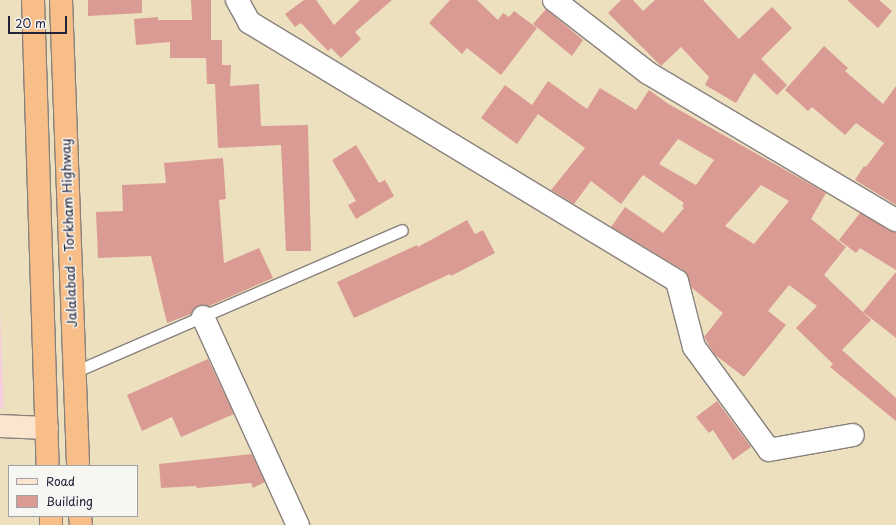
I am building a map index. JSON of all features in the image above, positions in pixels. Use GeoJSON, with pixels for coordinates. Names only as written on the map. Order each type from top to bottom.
{"type":"FeatureCollection","features":[{"type":"Feature","properties":{"kind":"highway"},"geometry":{"type":"LineString","coordinates":[[33,0],[48,465]]}},
{"type":"Feature","properties":{"kind":"highway","name":"Jalalabad - Torkham Highway"},"geometry":{"type":"LineString","coordinates":[[61,0],[78,465]]}},
{"type":"Feature","properties":{"kind":"main road"},"geometry":{"type":"LineString","coordinates":[[0,426],[47,428]]}},
{"type":"Feature","properties":{"kind":"street"},"geometry":{"type":"LineString","coordinates":[[237,0],[249,22],[677,281],[694,347],[769,450],[852,435]]}},
{"type":"Feature","properties":{"kind":"street"},"geometry":{"type":"LineString","coordinates":[[554,0],[648,73],[896,220]]}},
{"type":"Feature","properties":{"kind":"street"},"geometry":{"type":"LineString","coordinates":[[203,317],[298,525]]}},
{"type":"Feature","properties":{"kind":"lane"},"geometry":{"type":"LineString","coordinates":[[74,372],[402,230]]}},
{"type":"Feature","properties":{"kind":"shaded area"},"geometry":{"type":"Polygon","coordinates":[[[0,306],[4,410],[0,408],[0,306]]]}},
{"type":"Feature","properties":{"kind":"building"},"geometry":{"type":"Polygon","coordinates":[[[88,0],[142,0],[142,13],[88,16],[88,0]]]}},
{"type":"Feature","properties":{"kind":"building"},"geometry":{"type":"Polygon","coordinates":[[[191,0],[211,0],[211,40],[222,40],[222,65],[231,65],[230,86],[259,84],[261,126],[308,125],[311,251],[286,251],[281,145],[218,148],[215,84],[207,84],[206,58],[170,58],[170,42],[136,45],[134,19],[158,17],[158,20],[192,20],[191,0]]]}},
{"type":"Feature","properties":{"kind":"building"},"geometry":{"type":"Polygon","coordinates":[[[304,0],[316,0],[334,25],[360,0],[392,0],[355,32],[361,39],[341,58],[331,48],[328,51],[301,23],[295,27],[285,14],[304,0]]]}},
{"type":"Feature","properties":{"kind":"building"},"geometry":{"type":"Polygon","coordinates":[[[450,0],[477,0],[498,20],[503,13],[509,17],[514,11],[537,28],[501,75],[467,48],[462,54],[429,23],[450,0]]]}},
{"type":"Feature","properties":{"kind":"building"},"geometry":{"type":"Polygon","coordinates":[[[621,0],[633,0],[643,11],[655,0],[703,0],[739,39],[772,7],[792,28],[761,59],[787,85],[777,95],[754,73],[736,103],[705,85],[709,77],[681,47],[661,66],[608,13],[621,0]]]}},
{"type":"Feature","properties":{"kind":"building"},"geometry":{"type":"Polygon","coordinates":[[[847,0],[879,0],[892,11],[878,28],[847,0]]]}},
{"type":"Feature","properties":{"kind":"building"},"geometry":{"type":"Polygon","coordinates":[[[546,9],[583,40],[572,56],[533,24],[546,9]]]}},
{"type":"Feature","properties":{"kind":"building"},"geometry":{"type":"Polygon","coordinates":[[[824,46],[848,68],[845,71],[883,104],[896,86],[896,205],[855,180],[864,166],[866,167],[884,143],[856,123],[845,135],[812,107],[808,111],[785,90],[824,46]]]}},
{"type":"Feature","properties":{"kind":"building"},"geometry":{"type":"Polygon","coordinates":[[[548,81],[587,109],[600,88],[636,110],[649,90],[667,103],[826,193],[811,219],[846,247],[824,275],[871,320],[842,350],[896,398],[896,421],[830,367],[833,364],[796,328],[817,306],[789,285],[768,311],[786,325],[744,377],[714,354],[704,337],[723,313],[692,288],[683,270],[611,227],[625,207],[663,233],[684,208],[682,206],[684,203],[643,175],[621,204],[591,181],[574,204],[551,190],[585,148],[538,114],[517,144],[481,118],[505,85],[532,105],[548,81]],[[678,139],[659,164],[696,185],[714,160],[678,139]],[[761,185],[725,226],[754,244],[789,201],[761,185]]]}},
{"type":"Feature","properties":{"kind":"building"},"geometry":{"type":"Polygon","coordinates":[[[356,145],[379,183],[385,180],[394,196],[356,219],[348,205],[356,201],[332,160],[356,145]]]}},
{"type":"Feature","properties":{"kind":"building"},"geometry":{"type":"Polygon","coordinates":[[[223,158],[226,199],[219,200],[224,263],[259,248],[273,278],[209,306],[198,306],[191,314],[167,323],[151,256],[98,258],[96,212],[123,211],[122,185],[166,183],[164,163],[223,158]]]}},
{"type":"Feature","properties":{"kind":"building"},"geometry":{"type":"Polygon","coordinates":[[[860,213],[896,232],[896,270],[860,248],[856,253],[839,240],[860,213]]]}},
{"type":"Feature","properties":{"kind":"building"},"geometry":{"type":"Polygon","coordinates":[[[467,220],[475,234],[483,230],[495,253],[451,276],[450,274],[354,318],[337,282],[417,245],[418,247],[467,220]]]}},
{"type":"Feature","properties":{"kind":"building"},"geometry":{"type":"Polygon","coordinates":[[[896,272],[896,338],[863,312],[896,272]]]}},
{"type":"Feature","properties":{"kind":"building"},"geometry":{"type":"Polygon","coordinates":[[[208,359],[234,414],[181,437],[172,417],[142,431],[127,395],[208,359]]]}},
{"type":"Feature","properties":{"kind":"building"},"geometry":{"type":"Polygon","coordinates":[[[717,401],[751,447],[733,460],[713,430],[709,433],[696,417],[717,401]]]}},
{"type":"Feature","properties":{"kind":"building"},"geometry":{"type":"Polygon","coordinates":[[[252,454],[265,482],[253,488],[251,483],[197,488],[196,486],[161,488],[159,464],[252,454]]]}}]}
